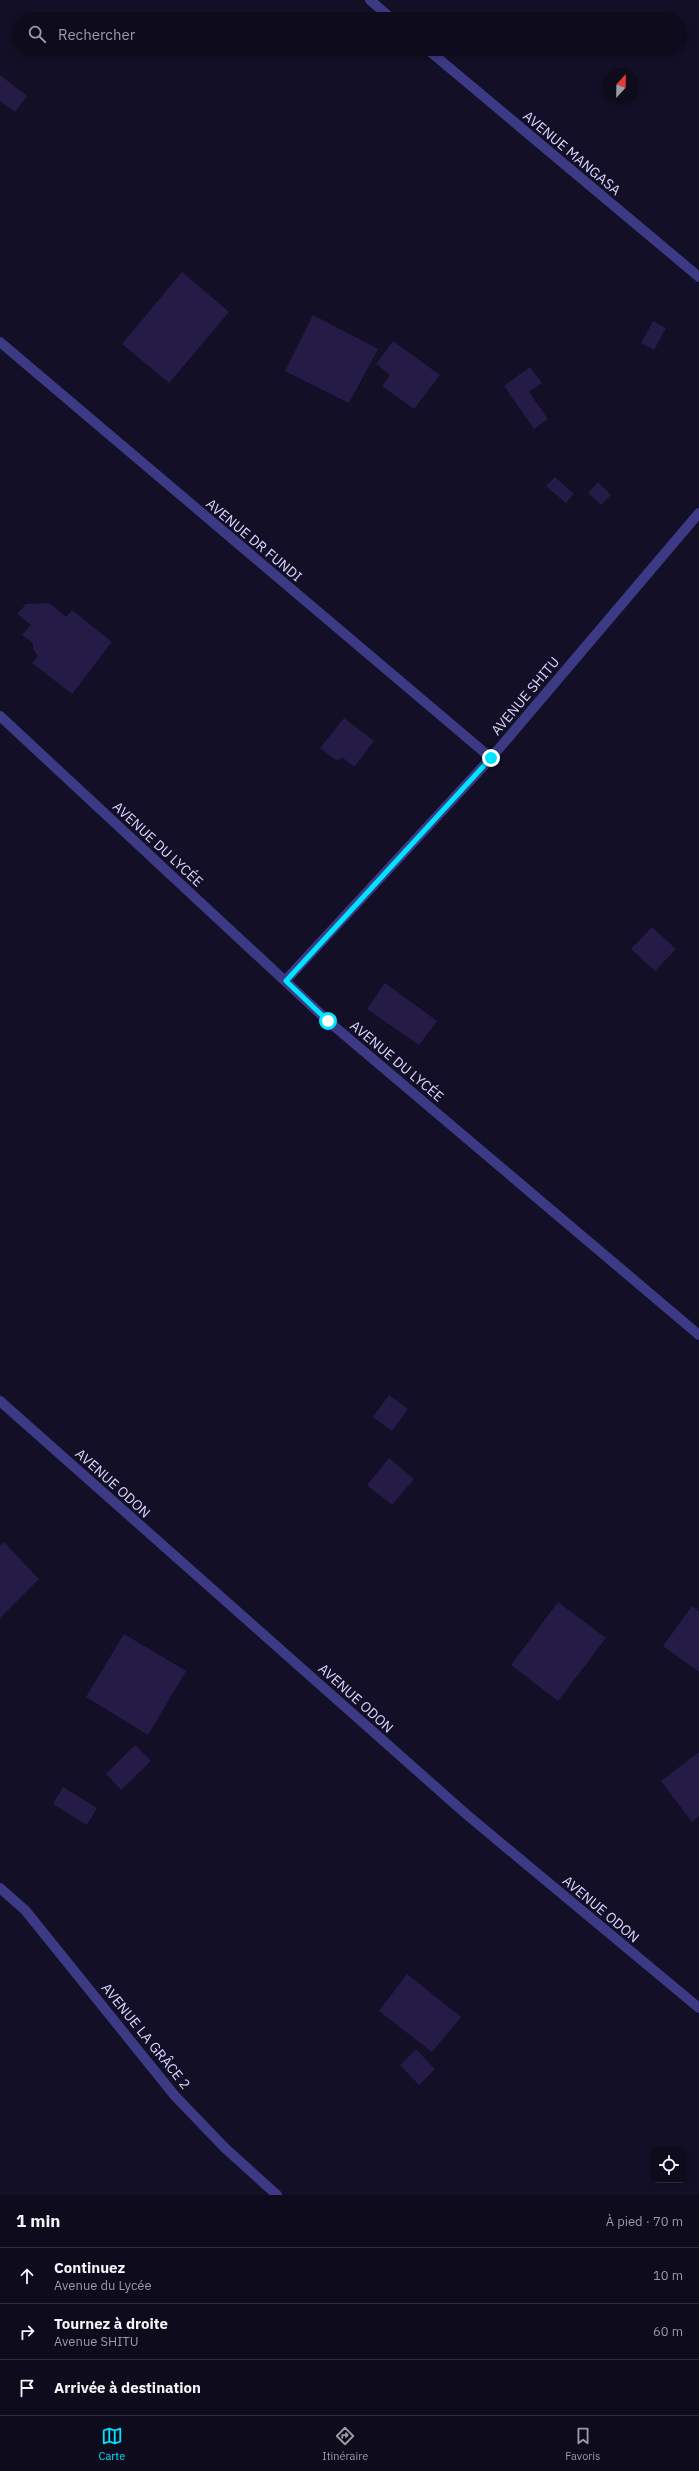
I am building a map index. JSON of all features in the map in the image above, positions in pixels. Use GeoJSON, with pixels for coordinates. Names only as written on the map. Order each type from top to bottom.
{"type":"FeatureCollection","features":[{"type":"Feature","properties":{"kind":"street"},"geometry":{"type":"LineString","coordinates":[[370,0],[384,12]]}},
{"type":"Feature","properties":{"kind":"street","name":"AVENUE MANGASA"},"geometry":{"type":"LineString","coordinates":[[435,56],[699,277]]}},
{"type":"Feature","properties":{"kind":"street","name":"AVENUE DR FUNDI"},"geometry":{"type":"LineString","coordinates":[[0,342],[491,758]]}},
{"type":"Feature","properties":{"kind":"street","name":"AVENUE SHITU"},"geometry":{"type":"LineString","coordinates":[[286,981],[491,758],[699,513]]}},
{"type":"Feature","properties":{"kind":"street","name":"AVENUE DU LYCÉE"},"geometry":{"type":"LineString","coordinates":[[0,716],[328,1021],[699,1335]]}},
{"type":"Feature","properties":{"kind":"street","name":"AVENUE ODON"},"geometry":{"type":"LineString","coordinates":[[0,1401],[466,1814],[699,2008]]}},
{"type":"Feature","properties":{"kind":"street","name":"AVENUE LA GRÂCE 2"},"geometry":{"type":"LineString","coordinates":[[0,1888],[25,1910],[175,2096],[225,2148],[277,2195]]}},
{"type":"Feature","properties":{"kind":"building"},"geometry":{"type":"Polygon","coordinates":[[[0,75],[27,96],[15,112],[0,101],[0,75]]]}},
{"type":"Feature","properties":{"kind":"building"},"geometry":{"type":"Polygon","coordinates":[[[182,272],[229,312],[169,383],[122,344],[182,272]]]}},
{"type":"Feature","properties":{"kind":"building"},"geometry":{"type":"Polygon","coordinates":[[[313,315],[378,349],[349,403],[285,371],[313,315]]]}},
{"type":"Feature","properties":{"kind":"building"},"geometry":{"type":"Polygon","coordinates":[[[653,321],[666,328],[654,350],[641,343],[653,321]]]}},
{"type":"Feature","properties":{"kind":"building"},"geometry":{"type":"Polygon","coordinates":[[[393,341],[440,375],[414,409],[382,386],[390,375],[376,364],[393,341]]]}},
{"type":"Feature","properties":{"kind":"building"},"geometry":{"type":"Polygon","coordinates":[[[530,367],[542,383],[529,392],[548,419],[534,429],[504,386],[530,367]]]}},
{"type":"Feature","properties":{"kind":"building"},"geometry":{"type":"Polygon","coordinates":[[[555,477],[574,494],[566,503],[546,486],[555,477]]]}},
{"type":"Feature","properties":{"kind":"building"},"geometry":{"type":"Polygon","coordinates":[[[598,482],[611,495],[601,505],[588,493],[598,482]]]}},
{"type":"Feature","properties":{"kind":"building"},"geometry":{"type":"Polygon","coordinates":[[[49,603],[66,617],[72,610],[112,642],[72,694],[32,663],[38,656],[33,649],[33,643],[22,635],[31,625],[17,614],[26,604],[49,603]]]}},
{"type":"Feature","properties":{"kind":"building"},"geometry":{"type":"Polygon","coordinates":[[[344,718],[374,741],[354,767],[342,757],[337,761],[320,748],[344,718]]]}},
{"type":"Feature","properties":{"kind":"building"},"geometry":{"type":"Polygon","coordinates":[[[652,927],[676,949],[655,971],[631,949],[652,927]]]}},
{"type":"Feature","properties":{"kind":"building"},"geometry":{"type":"Polygon","coordinates":[[[385,983],[437,1021],[419,1045],[367,1009],[385,983]]]}},
{"type":"Feature","properties":{"kind":"building"},"geometry":{"type":"Polygon","coordinates":[[[389,1395],[408,1409],[392,1431],[373,1417],[389,1395]]]}},
{"type":"Feature","properties":{"kind":"building"},"geometry":{"type":"Polygon","coordinates":[[[389,1458],[414,1479],[392,1505],[367,1485],[389,1458]]]}},
{"type":"Feature","properties":{"kind":"building"},"geometry":{"type":"Polygon","coordinates":[[[4,1542],[39,1579],[0,1618],[0,1546],[4,1542]]]}},
{"type":"Feature","properties":{"kind":"building"},"geometry":{"type":"Polygon","coordinates":[[[558,1602],[606,1638],[558,1701],[511,1665],[558,1602]]]}},
{"type":"Feature","properties":{"kind":"building"},"geometry":{"type":"Polygon","coordinates":[[[692,1606],[699,1611],[699,1672],[663,1646],[692,1606]]]}},
{"type":"Feature","properties":{"kind":"building"},"geometry":{"type":"Polygon","coordinates":[[[124,1634],[186,1671],[148,1735],[86,1697],[124,1634]]]}},
{"type":"Feature","properties":{"kind":"building"},"geometry":{"type":"Polygon","coordinates":[[[135,1745],[151,1761],[121,1790],[106,1774],[135,1745]]]}},
{"type":"Feature","properties":{"kind":"building"},"geometry":{"type":"Polygon","coordinates":[[[699,1752],[699,1816],[692,1822],[661,1781],[699,1752]]]}},
{"type":"Feature","properties":{"kind":"building"},"geometry":{"type":"Polygon","coordinates":[[[63,1787],[97,1808],[87,1825],[53,1804],[63,1787]]]}},
{"type":"Feature","properties":{"kind":"building"},"geometry":{"type":"Polygon","coordinates":[[[407,1974],[461,2017],[432,2052],[379,2011],[407,1974]]]}},
{"type":"Feature","properties":{"kind":"building"},"geometry":{"type":"Polygon","coordinates":[[[416,2049],[435,2069],[419,2085],[400,2065],[416,2049]]]}},
{"type":"Feature","properties":{"kind":"route"},"geometry":{"type":"LineString","coordinates":[[328,1021],[286,981],[491,758]]}}]}
